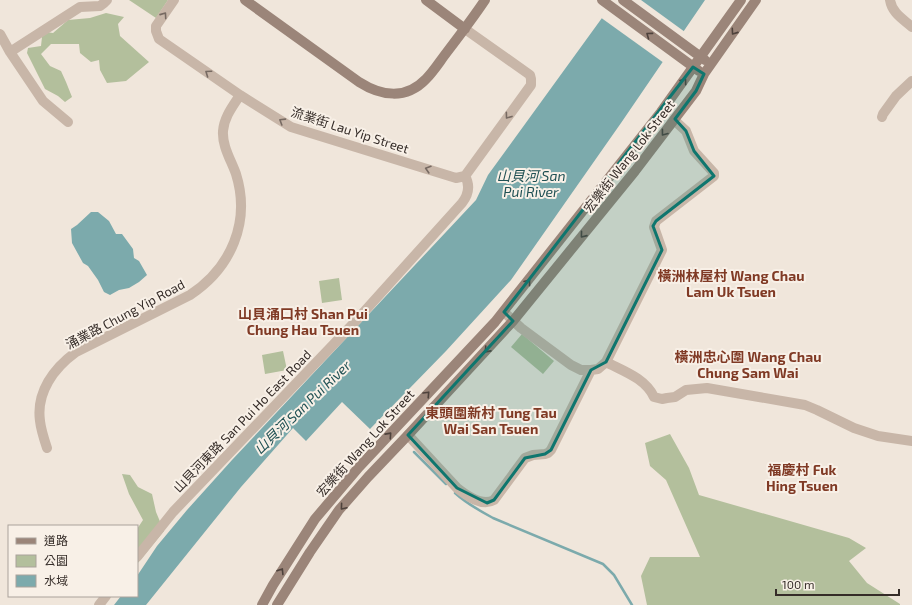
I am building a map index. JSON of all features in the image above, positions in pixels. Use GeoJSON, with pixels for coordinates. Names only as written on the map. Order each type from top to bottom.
{"type":"FeatureCollection","features":[{"type":"Feature","properties":{"kind":"street"},"geometry":{"type":"LineString","coordinates":[[10,52],[81,4],[100,6],[107,0]]}},
{"type":"Feature","properties":{"kind":"street","name":"流業街 Lau Yip Street"},"geometry":{"type":"LineString","coordinates":[[174,0],[156,26],[159,40],[240,95],[291,127],[456,178],[465,176]]}},
{"type":"Feature","properties":{"kind":"street"},"geometry":{"type":"LineString","coordinates":[[244,0],[368,88],[377,92],[396,94],[407,92],[418,86],[426,79],[465,29],[485,0]]}},
{"type":"Feature","properties":{"kind":"street"},"geometry":{"type":"LineString","coordinates":[[426,0],[530,75],[531,82],[465,176]]}},
{"type":"Feature","properties":{"kind":"street"},"geometry":{"type":"LineString","coordinates":[[623,0],[711,65]]}},
{"type":"Feature","properties":{"kind":"street","name":"宏樂街 Wang Lok Street"},"geometry":{"type":"LineString","coordinates":[[262,605],[314,519],[359,467],[496,322],[661,112],[741,0]]}},
{"type":"Feature","properties":{"kind":"street","name":"宏樂街 Wang Lok Street"},"geometry":{"type":"LineString","coordinates":[[277,605],[310,552],[339,510],[513,321],[636,171],[696,91],[704,74],[756,0]]}},
{"type":"Feature","properties":{"kind":"street"},"geometry":{"type":"LineString","coordinates":[[890,0],[891,6],[895,13],[912,27]]}},
{"type":"Feature","properties":{"kind":"street"},"geometry":{"type":"LineString","coordinates":[[604,2],[704,74]]}},
{"type":"Feature","properties":{"kind":"street"},"geometry":{"type":"LineString","coordinates":[[0,34],[10,52],[43,101],[68,122]]}},
{"type":"Feature","properties":{"kind":"street"},"geometry":{"type":"LineString","coordinates":[[882,117],[896,96],[912,81]]}},
{"type":"Feature","properties":{"kind":"street","name":"涌業路 Chung Yip Road"},"geometry":{"type":"LineString","coordinates":[[47,448],[40,420],[40,403],[48,381],[60,366],[76,352],[198,290],[212,277],[227,258],[238,229],[241,200],[236,175],[223,140],[223,129],[227,114],[240,95]]}},
{"type":"Feature","properties":{"kind":"street"},"geometry":{"type":"LineString","coordinates":[[504,312],[521,328],[571,365],[581,370],[598,369],[606,362],[662,250],[654,224],[714,176],[714,173],[694,151],[686,131],[674,120]]}},
{"type":"Feature","properties":{"kind":"street","name":"山貝河東路 San Pui Ho East Road"},"geometry":{"type":"LineString","coordinates":[[138,556],[178,506],[353,324],[462,203],[468,192],[468,181],[465,176]]}},
{"type":"Feature","properties":{"kind":"street"},"geometry":{"type":"LineString","coordinates":[[606,362],[632,375],[650,390],[654,397],[662,399],[675,397],[686,390],[707,388],[805,406],[817,410],[854,428],[872,434],[912,441]]}},
{"type":"Feature","properties":{"kind":"street"},"geometry":{"type":"LineString","coordinates":[[408,435],[457,488],[480,502],[490,502],[494,500],[525,458],[533,455],[545,454],[551,450],[591,370]]}},
{"type":"Feature","properties":{"kind":"street"},"geometry":{"type":"LineString","coordinates":[[99,605],[105,597]]}},
{"type":"Feature","properties":{"kind":"highlighted area"},"geometry":{"type":"Polygon","coordinates":[[[693,67],[704,74],[696,91],[675,119],[686,131],[694,151],[714,176],[656,221],[653,226],[662,250],[606,362],[591,370],[551,450],[545,454],[525,458],[494,500],[487,503],[457,488],[408,435],[513,321],[504,312],[693,67]]]}},
{"type":"Feature","properties":{"kind":"green space"},"geometry":{"type":"Polygon","coordinates":[[[129,0],[168,0],[156,18],[129,0]]]}},
{"type":"Feature","properties":{"kind":"green space"},"geometry":{"type":"Polygon","coordinates":[[[106,13],[124,17],[118,24],[120,36],[149,62],[126,81],[107,83],[100,70],[99,60],[91,62],[80,53],[79,44],[51,44],[41,54],[50,66],[61,71],[72,97],[65,102],[58,96],[45,89],[27,53],[28,48],[41,46],[42,37],[46,32],[53,33],[68,20],[90,18],[106,13]]]}},
{"type":"Feature","properties":{"kind":"green space"},"geometry":{"type":"Polygon","coordinates":[[[339,278],[342,300],[322,303],[319,281],[339,278]]]}},
{"type":"Feature","properties":{"kind":"green space"},"geometry":{"type":"Polygon","coordinates":[[[522,334],[554,361],[543,374],[511,347],[522,334]]]}},
{"type":"Feature","properties":{"kind":"green space"},"geometry":{"type":"Polygon","coordinates":[[[283,351],[287,370],[265,374],[262,355],[283,351]]]}},
{"type":"Feature","properties":{"kind":"green space"},"geometry":{"type":"Polygon","coordinates":[[[670,434],[689,468],[699,495],[849,538],[866,548],[849,561],[867,583],[900,605],[647,605],[641,576],[650,557],[700,557],[666,480],[650,466],[645,443],[670,434]]]}},
{"type":"Feature","properties":{"kind":"green space"},"geometry":{"type":"Polygon","coordinates":[[[122,474],[130,475],[138,487],[152,494],[156,512],[164,531],[138,563],[138,528],[143,520],[129,494],[122,474]]]}},
{"type":"Feature","properties":{"kind":"water","name":"山貝河 San Pui River"},"geometry":{"type":"Polygon","coordinates":[[[615,0],[705,0],[511,280],[446,351],[370,429],[342,402],[306,441],[293,428],[241,487],[146,605],[114,605],[120,597],[138,597],[138,574],[157,546],[232,460],[476,200],[488,175],[615,0]]]}},
{"type":"Feature","properties":{"kind":"water"},"geometry":{"type":"Polygon","coordinates":[[[91,212],[98,212],[109,221],[116,234],[122,234],[133,249],[134,258],[139,261],[147,275],[129,288],[119,290],[110,295],[104,292],[88,266],[83,263],[72,243],[71,229],[91,212]]]}},
{"type":"Feature","properties":{"kind":"pier"},"geometry":{"type":"Polygon","coordinates":[[[613,0],[641,0],[685,32],[664,63],[600,17],[613,0]]]}},
{"type":"Feature","properties":{"kind":"waterway"},"geometry":{"type":"LineString","coordinates":[[414,452],[446,484]]}},
{"type":"Feature","properties":{"kind":"waterway"},"geometry":{"type":"LineString","coordinates":[[455,493],[478,510],[493,518],[603,564],[614,575],[632,605]]}},
{"type":"Feature","properties":{"kind":"district","name":"橫洲林屋村 Wang Chau Lam Uk Tsuen"},"geometry":{"type":"Point","coordinates":[731,284]}},
{"type":"Feature","properties":{"kind":"district","name":"山貝涌口村 Shan Pui Chung Hau Tsuen"},"geometry":{"type":"Point","coordinates":[303,322]}},
{"type":"Feature","properties":{"kind":"district","name":"橫洲忠心圍 Wang Chau Chung Sam Wai"},"geometry":{"type":"Point","coordinates":[748,364]}},
{"type":"Feature","properties":{"kind":"district","name":"東頭圍新村 Tung Tau Wai San Tsuen"},"geometry":{"type":"Point","coordinates":[491,420]}},
{"type":"Feature","properties":{"kind":"district","name":"福慶村 Fuk Hing Tsuen"},"geometry":{"type":"Point","coordinates":[802,478]}}]}
